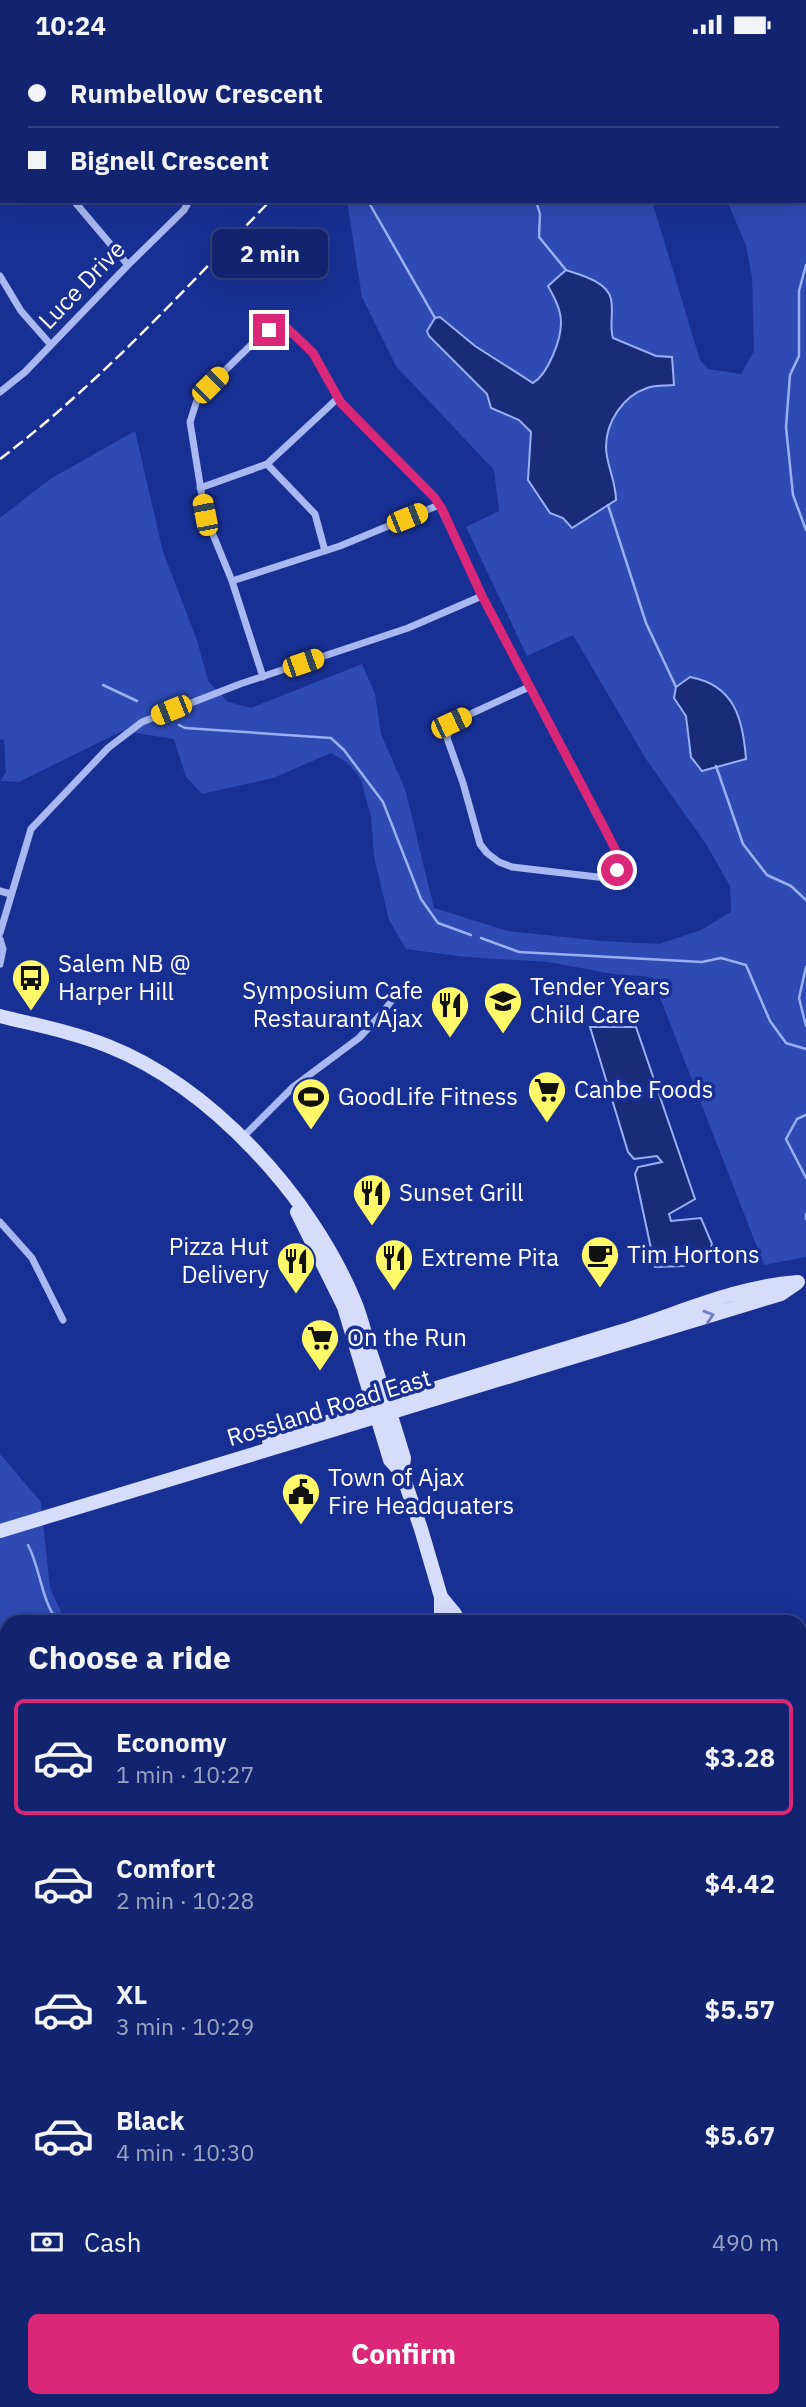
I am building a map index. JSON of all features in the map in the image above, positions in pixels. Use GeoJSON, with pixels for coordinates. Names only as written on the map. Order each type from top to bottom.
{"type":"FeatureCollection","features":[{"type":"Feature","properties":{"kind":"main road"},"geometry":{"type":"LineString","coordinates":[[0,1016],[110,1047],[175,1081],[224,1118],[287,1189],[319,1231],[354,1300],[382,1410],[390,1460],[402,1473],[441,1597],[441,1615]]}},
{"type":"Feature","properties":{"kind":"main road","name":"Rossland Road East"},"geometry":{"type":"LineString","coordinates":[[0,1531],[760,1287],[802,1281]]}},
{"type":"Feature","properties":{"kind":"main road"},"geometry":{"type":"LineString","coordinates":[[441,1597],[455,1615]]}},
{"type":"Feature","properties":{"kind":"street"},"geometry":{"type":"LineString","coordinates":[[76,203],[128,265]]}},
{"type":"Feature","properties":{"kind":"street","name":"Luce Drive"},"geometry":{"type":"LineString","coordinates":[[0,392],[51,345],[184,211],[188,203]]}},
{"type":"Feature","properties":{"kind":"street"},"geometry":{"type":"LineString","coordinates":[[0,276],[21,311],[51,345]]}},
{"type":"Feature","properties":{"kind":"street"},"geometry":{"type":"LineString","coordinates":[[263,677],[232,581],[205,515],[190,422],[198,397],[269,330],[283,324],[313,353],[338,398],[439,505],[482,596],[618,855],[617,870],[606,878],[512,867],[487,853],[474,832],[463,783],[447,739],[451,723],[529,687]]}},
{"type":"Feature","properties":{"kind":"street"},"geometry":{"type":"LineString","coordinates":[[200,488],[267,464],[338,398]]}},
{"type":"Feature","properties":{"kind":"street"},"geometry":{"type":"LineString","coordinates":[[267,464],[315,514],[326,551]]}},
{"type":"Feature","properties":{"kind":"street"},"geometry":{"type":"LineString","coordinates":[[232,581],[326,551],[439,505]]}},
{"type":"Feature","properties":{"kind":"street"},"geometry":{"type":"LineString","coordinates":[[0,933],[31,829],[108,748],[142,722],[263,677],[408,628],[482,596]]}},
{"type":"Feature","properties":{"kind":"street"},"geometry":{"type":"LineString","coordinates":[[0,891],[11,894]]}},
{"type":"Feature","properties":{"kind":"street"},"geometry":{"type":"LineString","coordinates":[[0,939],[3,949],[0,964]]}},
{"type":"Feature","properties":{"kind":"street"},"geometry":{"type":"LineString","coordinates":[[243,1138],[293,1087],[359,1038],[400,989]]}},
{"type":"Feature","properties":{"kind":"street"},"geometry":{"type":"LineString","coordinates":[[0,1222],[4,1233],[32,1258],[63,1320]]}},
{"type":"Feature","properties":{"kind":"shaded area"},"geometry":{"type":"Polygon","coordinates":[[[347,203],[653,203],[700,360],[708,369],[741,374],[754,351],[752,277],[746,245],[728,203],[806,203],[806,1257],[764,1265],[652,977],[613,974],[548,962],[465,957],[406,949],[389,920],[374,857],[371,817],[361,779],[348,763],[331,753],[273,778],[202,794],[186,777],[174,739],[122,731],[19,782],[0,781],[6,773],[4,740],[0,739],[0,518],[50,479],[135,431],[163,552],[197,640],[208,681],[228,702],[251,708],[362,664],[375,694],[381,734],[405,789],[434,908],[508,931],[659,944],[701,930],[731,912],[730,886],[706,844],[646,759],[573,635],[527,656],[466,527],[499,511],[494,470],[396,366],[362,297],[347,203]],[[611,299],[557,303],[561,323],[558,342],[544,373],[533,383],[475,346],[440,317],[487,394],[491,408],[519,420],[531,432],[528,480],[572,528],[616,500],[606,447],[609,428],[618,411],[638,392],[653,386],[674,385],[671,357],[656,356],[612,338],[611,299]],[[686,716],[691,756],[702,770],[716,766],[686,716]]]}},
{"type":"Feature","properties":{"kind":"shaded area"},"geometry":{"type":"Polygon","coordinates":[[[566,270],[599,283],[608,293],[612,304],[613,338],[656,356],[672,357],[674,385],[653,386],[638,392],[618,411],[609,428],[606,447],[616,500],[572,528],[563,518],[550,513],[528,480],[531,432],[519,420],[491,408],[487,394],[427,331],[435,318],[440,317],[475,346],[533,383],[548,365],[560,330],[561,318],[548,286],[566,270]]]}},
{"type":"Feature","properties":{"kind":"shaded area"},"geometry":{"type":"Polygon","coordinates":[[[690,677],[717,687],[733,706],[739,717],[746,759],[702,771],[691,757],[686,716],[674,698],[676,687],[690,677]]]}},
{"type":"Feature","properties":{"kind":"shaded area"},"geometry":{"type":"Polygon","coordinates":[[[590,1027],[636,1027],[695,1199],[669,1214],[671,1221],[701,1218],[712,1244],[707,1258],[684,1266],[655,1267],[635,1174],[638,1167],[662,1162],[657,1156],[634,1159],[628,1152],[590,1027]]]}},
{"type":"Feature","properties":{"kind":"shaded area"},"geometry":{"type":"Polygon","coordinates":[[[0,1454],[41,1502],[50,1588],[63,1615],[0,1615],[0,1454]]]}},
{"type":"Feature","properties":{"kind":"waterway"},"geometry":{"type":"LineString","coordinates":[[369,203],[435,318]]}},
{"type":"Feature","properties":{"kind":"waterway"},"geometry":{"type":"LineString","coordinates":[[537,203],[540,214],[539,237],[566,270]]}},
{"type":"Feature","properties":{"kind":"waterway"},"geometry":{"type":"LineString","coordinates":[[806,265],[799,291],[799,356],[790,375],[786,427],[793,495],[806,530]]}},
{"type":"Feature","properties":{"kind":"waterway"},"geometry":{"type":"LineString","coordinates":[[608,505],[646,623],[676,687]]}},
{"type":"Feature","properties":{"kind":"waterway"},"geometry":{"type":"LineString","coordinates":[[103,685],[137,701]]}},
{"type":"Feature","properties":{"kind":"waterway"},"geometry":{"type":"LineString","coordinates":[[179,725],[185,728],[331,738],[344,750],[383,802],[421,899],[438,923],[471,935]]}},
{"type":"Feature","properties":{"kind":"waterway"},"geometry":{"type":"LineString","coordinates":[[716,766],[743,844],[767,875],[791,886],[806,900]]}},
{"type":"Feature","properties":{"kind":"waterway"},"geometry":{"type":"LineString","coordinates":[[481,938],[519,952],[702,962],[721,958],[746,965],[770,1021],[786,1043],[806,1049]]}},
{"type":"Feature","properties":{"kind":"waterway"},"geometry":{"type":"LineString","coordinates":[[806,967],[799,998],[806,1026]]}},
{"type":"Feature","properties":{"kind":"waterway"},"geometry":{"type":"LineString","coordinates":[[806,1115],[797,1119],[786,1139],[806,1178]]}},
{"type":"Feature","properties":{"kind":"waterway"},"geometry":{"type":"LineString","coordinates":[[806,1214],[806,1219]]}},
{"type":"Feature","properties":{"kind":"waterway"},"geometry":{"type":"LineString","coordinates":[[28,1545],[53,1615]]}},
{"type":"Feature","properties":{"kind":"railway"},"geometry":{"type":"LineString","coordinates":[[0,459],[106,368],[268,203]]}},
{"type":"Feature","properties":{"kind":"place","name":"Salem NB @ Harper Hill"},"geometry":{"type":"Point","coordinates":[31,1012]}},
{"type":"Feature","properties":{"kind":"place","name":"Tender Years Child Care"},"geometry":{"type":"Point","coordinates":[503,1035]}},
{"type":"Feature","properties":{"kind":"place","name":"Symposium Cafe Restaurant Ajax"},"geometry":{"type":"Point","coordinates":[450,1039]}},
{"type":"Feature","properties":{"kind":"place","name":"Canbe Foods"},"geometry":{"type":"Point","coordinates":[547,1124]}},
{"type":"Feature","properties":{"kind":"place","name":"GoodLife Fitness"},"geometry":{"type":"Point","coordinates":[311,1131]}},
{"type":"Feature","properties":{"kind":"place","name":"Sunset Grill"},"geometry":{"type":"Point","coordinates":[372,1227]}},
{"type":"Feature","properties":{"kind":"place","name":"Tim Hortons"},"geometry":{"type":"Point","coordinates":[600,1289]}},
{"type":"Feature","properties":{"kind":"place","name":"Extreme Pita"},"geometry":{"type":"Point","coordinates":[394,1292]}},
{"type":"Feature","properties":{"kind":"place","name":"Pizza Hut Delivery"},"geometry":{"type":"Point","coordinates":[296,1295]}},
{"type":"Feature","properties":{"kind":"place","name":"On the Run"},"geometry":{"type":"Point","coordinates":[320,1372]}},
{"type":"Feature","properties":{"kind":"place","name":"Town of Ajax Fire Headquaters"},"geometry":{"type":"Point","coordinates":[301,1526]}},
{"type":"Feature","properties":{"kind":"route"},"geometry":{"type":"LineString","coordinates":[[269,330],[283,324],[296,335],[313,353],[341,403],[434,497],[442,509],[482,596],[618,855],[617,870]]}}]}
